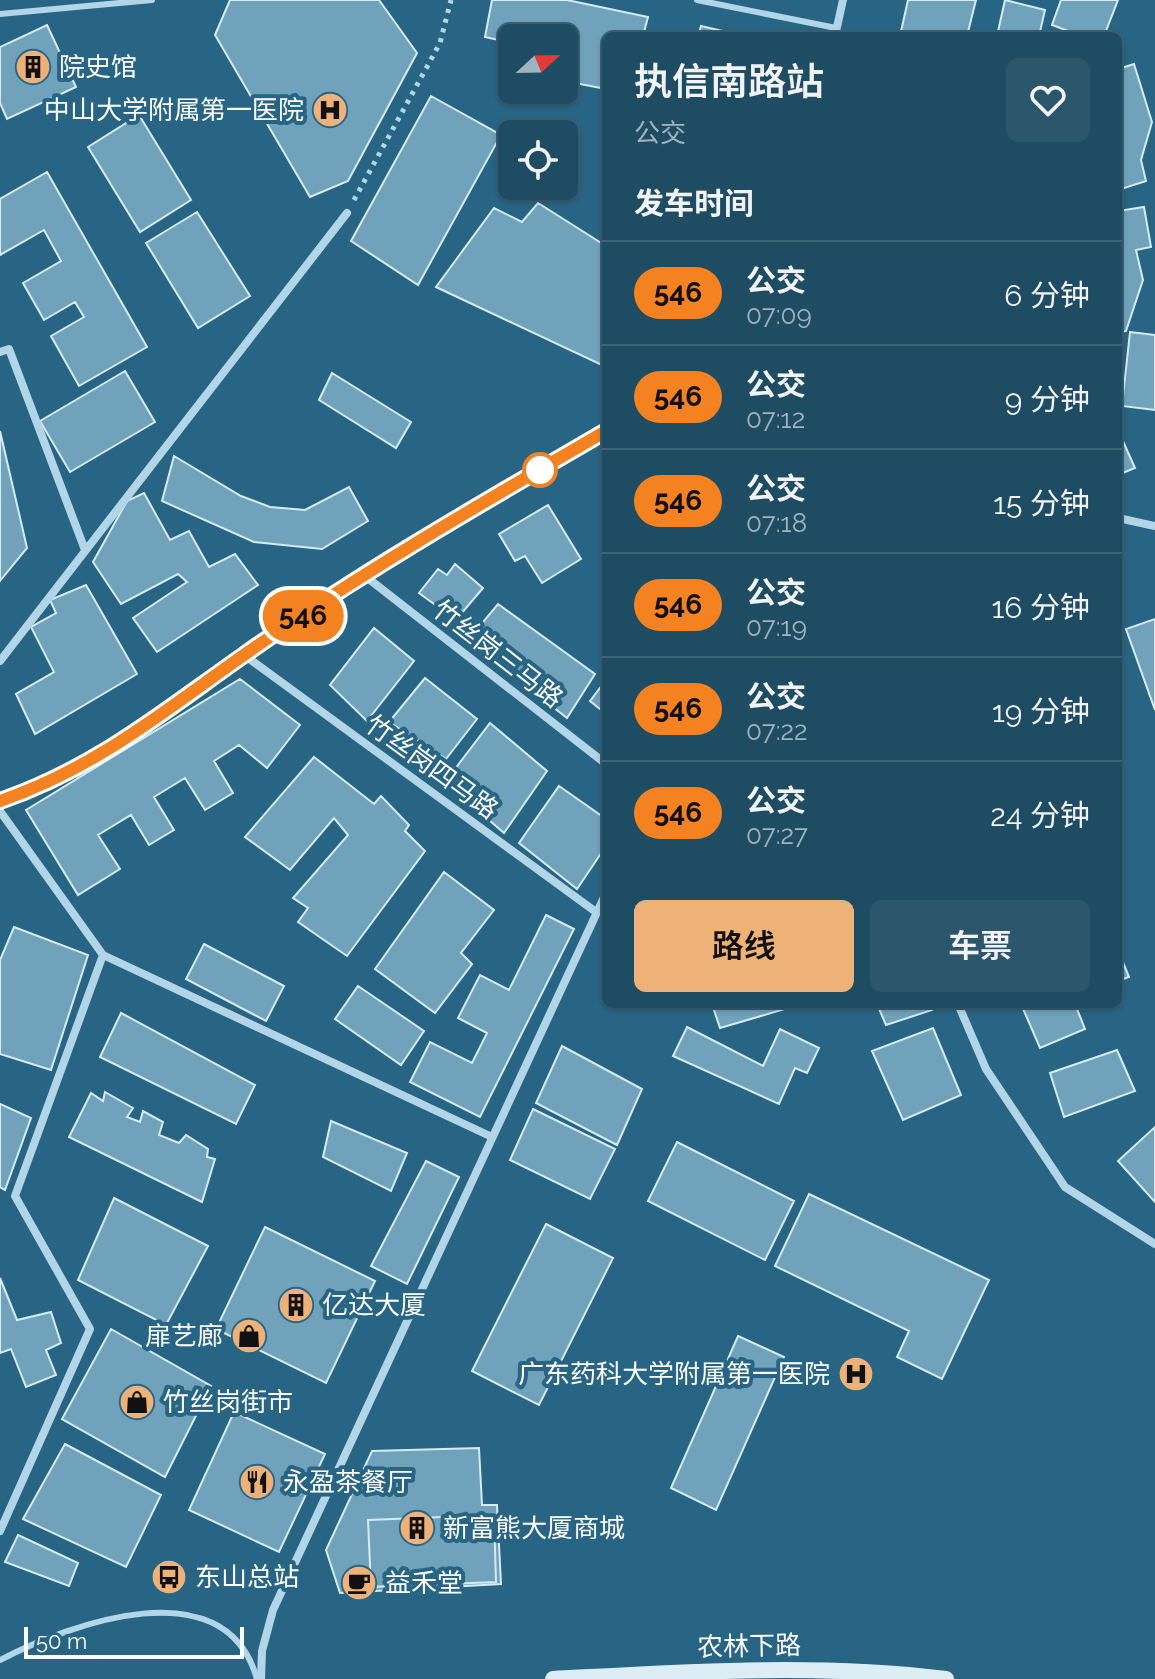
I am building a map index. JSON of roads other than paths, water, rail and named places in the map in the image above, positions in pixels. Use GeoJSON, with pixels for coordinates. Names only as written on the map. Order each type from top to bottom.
{"type":"FeatureCollection","features":[{"type":"Feature","properties":{"kind":"main road","name":"农林下路"},"geometry":{"type":"LineString","coordinates":[[553,1679],[785,1669],[894,1673],[946,1679]]}},
{"type":"Feature","properties":{"kind":"street"},"geometry":{"type":"LineString","coordinates":[[836,32],[843,0]]}},
{"type":"Feature","properties":{"kind":"street"},"geometry":{"type":"LineString","coordinates":[[0,661],[347,213]]}},
{"type":"Feature","properties":{"kind":"street"},"geometry":{"type":"LineString","coordinates":[[0,352],[9,349],[85,550]]}},
{"type":"Feature","properties":{"kind":"street"},"geometry":{"type":"LineString","coordinates":[[0,801],[54,778],[132,735],[244,655],[365,576],[602,433]]}},
{"type":"Feature","properties":{"kind":"street"},"geometry":{"type":"LineString","coordinates":[[1122,519],[1155,526]]}},
{"type":"Feature","properties":{"kind":"street","name":"竹丝岗三马路"},"geometry":{"type":"LineString","coordinates":[[365,576],[602,761]]}},
{"type":"Feature","properties":{"kind":"street","name":"竹丝岗四马路"},"geometry":{"type":"LineString","coordinates":[[244,655],[596,912]]}},
{"type":"Feature","properties":{"kind":"street"},"geometry":{"type":"LineString","coordinates":[[0,811],[103,955],[492,1137]]}},
{"type":"Feature","properties":{"kind":"street"},"geometry":{"type":"LineString","coordinates":[[259,1679],[262,1651],[273,1610],[602,901]]}},
{"type":"Feature","properties":{"kind":"street"},"geometry":{"type":"LineString","coordinates":[[0,1531],[90,1329],[15,1196],[103,955]]}},
{"type":"Feature","properties":{"kind":"street"},"geometry":{"type":"LineString","coordinates":[[960,1008],[986,1069],[1065,1187],[1155,1244]]}},
{"type":"Feature","properties":{"kind":"lane"},"geometry":{"type":"LineString","coordinates":[[0,14],[152,0]]}},
{"type":"Feature","properties":{"kind":"lane"},"geometry":{"type":"LineString","coordinates":[[697,0],[836,32]]}},
{"type":"Feature","properties":{"kind":"lane"},"geometry":{"type":"LineString","coordinates":[[0,1660],[87,1626],[141,1614],[188,1613],[208,1620],[239,1644],[259,1679]]}},
{"type":"Feature","properties":{"kind":"place","name":"院史馆"},"geometry":{"type":"Point","coordinates":[33,67]}},
{"type":"Feature","properties":{"kind":"place","name":"中山大学附属第一医院"},"geometry":{"type":"Point","coordinates":[330,110]}},
{"type":"Feature","properties":{"kind":"place","name":"亿达大厦"},"geometry":{"type":"Point","coordinates":[296,1305]}},
{"type":"Feature","properties":{"kind":"place","name":"扉艺廊"},"geometry":{"type":"Point","coordinates":[249,1336]}},
{"type":"Feature","properties":{"kind":"place","name":"广东药科大学附属第一医院"},"geometry":{"type":"Point","coordinates":[856,1374]}},
{"type":"Feature","properties":{"kind":"place","name":"竹丝岗街市"},"geometry":{"type":"Point","coordinates":[137,1402]}},
{"type":"Feature","properties":{"kind":"place","name":"永盈茶餐厅"},"geometry":{"type":"Point","coordinates":[257,1482]}},
{"type":"Feature","properties":{"kind":"place","name":"新富熊大厦商城"},"geometry":{"type":"Point","coordinates":[417,1528]}},
{"type":"Feature","properties":{"kind":"place","name":"东山总站"},"geometry":{"type":"Point","coordinates":[169,1577]}},
{"type":"Feature","properties":{"kind":"place","name":"益禾堂"},"geometry":{"type":"Point","coordinates":[359,1583]}}]}
